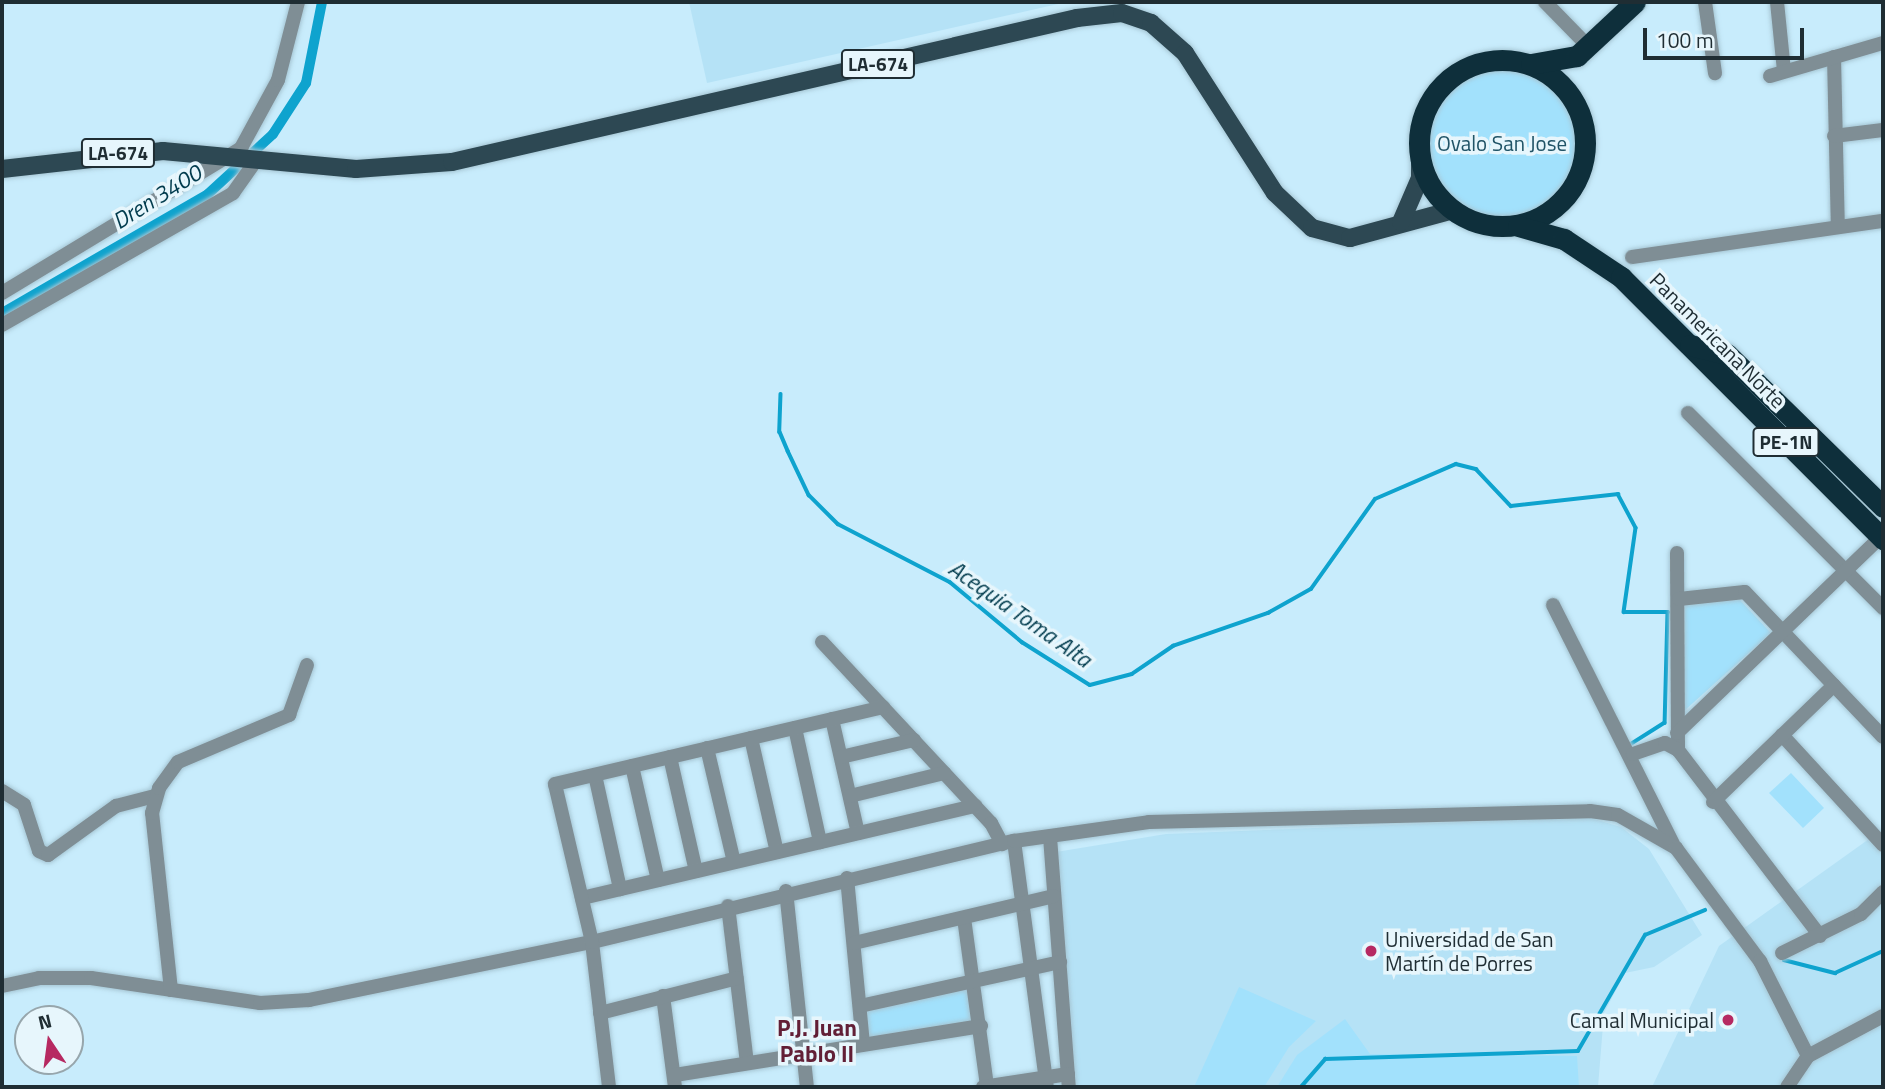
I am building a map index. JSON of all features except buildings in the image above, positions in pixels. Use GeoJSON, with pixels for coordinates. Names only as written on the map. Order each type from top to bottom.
{"type":"FeatureCollection","features":[{"type":"Feature","properties":{"kind":"highway","name":"PE-1N"},"geometry":{"type":"LineString","coordinates":[[1527,64],[1554,78],[1574,102],[1584,131],[1583,161],[1571,189],[1549,210],[1521,223],[1491,225],[1454,210],[1427,179],[1420,154],[1426,110],[1455,75],[1497,60],[1527,64],[1562,62],[1588,46],[1635,2]]}},
{"type":"Feature","properties":{"kind":"highway","name":"Panamericana Norte"},"geometry":{"type":"LineString","coordinates":[[1491,225],[1548,232],[1594,256],[1688,345],[1882,538]]}},
{"type":"Feature","properties":{"kind":"highway","name":"Panamericana Norte"},"geometry":{"type":"LineString","coordinates":[[1688,345],[1727,354],[1883,507]]}},
{"type":"Feature","properties":{"kind":"main road","name":"LA-674"},"geometry":{"type":"LineString","coordinates":[[2,169],[126,152],[230,156],[356,169],[452,162],[1077,18],[1122,13],[1151,23],[1185,53],[1297,218],[1350,238],[1401,222],[1454,210]]}},
{"type":"Feature","properties":{"kind":"main road"},"geometry":{"type":"LineString","coordinates":[[1401,222],[1420,178],[1420,154]]}},
{"type":"Feature","properties":{"kind":"street"},"geometry":{"type":"LineString","coordinates":[[2,293],[241,148],[257,124],[278,80],[298,2]]}},
{"type":"Feature","properties":{"kind":"street"},"geometry":{"type":"LineString","coordinates":[[1545,2],[1588,46]]}},
{"type":"Feature","properties":{"kind":"street"},"geometry":{"type":"LineString","coordinates":[[1706,2],[1716,73]]}},
{"type":"Feature","properties":{"kind":"street"},"geometry":{"type":"LineString","coordinates":[[1779,2],[1777,74],[1883,43]]}},
{"type":"Feature","properties":{"kind":"street"},"geometry":{"type":"LineString","coordinates":[[1834,57],[1838,227]]}},
{"type":"Feature","properties":{"kind":"street"},"geometry":{"type":"LineString","coordinates":[[1834,136],[1883,130]]}},
{"type":"Feature","properties":{"kind":"street"},"geometry":{"type":"LineString","coordinates":[[2,325],[233,193],[255,158]]}},
{"type":"Feature","properties":{"kind":"street"},"geometry":{"type":"LineString","coordinates":[[1632,257],[1883,220]]}},
{"type":"Feature","properties":{"kind":"street"},"geometry":{"type":"LineString","coordinates":[[1688,413],[1883,608]]}},
{"type":"Feature","properties":{"kind":"street"},"geometry":{"type":"LineString","coordinates":[[1677,733],[1844,568],[1882,538]]}},
{"type":"Feature","properties":{"kind":"street"},"geometry":{"type":"LineString","coordinates":[[1677,553],[1678,750]]}},
{"type":"Feature","properties":{"kind":"street"},"geometry":{"type":"LineString","coordinates":[[1679,599],[1745,592],[1883,737]]}},
{"type":"Feature","properties":{"kind":"street"},"geometry":{"type":"LineString","coordinates":[[1553,605],[1676,848],[1760,961],[1808,1056]]}},
{"type":"Feature","properties":{"kind":"street"},"geometry":{"type":"LineString","coordinates":[[822,642],[1008,843],[1026,900],[1046,1082]]}},
{"type":"Feature","properties":{"kind":"street"},"geometry":{"type":"LineString","coordinates":[[171,990],[155,796],[178,762],[289,715],[307,665]]}},
{"type":"Feature","properties":{"kind":"street"},"geometry":{"type":"LineString","coordinates":[[1713,802],[1834,685]]}},
{"type":"Feature","properties":{"kind":"street"},"geometry":{"type":"LineString","coordinates":[[609,1087],[592,942],[555,784],[883,707]]}},
{"type":"Feature","properties":{"kind":"street"},"geometry":{"type":"LineString","coordinates":[[832,719],[858,833]]}},
{"type":"Feature","properties":{"kind":"street"},"geometry":{"type":"LineString","coordinates":[[794,728],[820,842]]}},
{"type":"Feature","properties":{"kind":"street"},"geometry":{"type":"LineString","coordinates":[[1782,735],[1883,845]]}},
{"type":"Feature","properties":{"kind":"street"},"geometry":{"type":"LineString","coordinates":[[751,738],[777,852]]}},
{"type":"Feature","properties":{"kind":"street"},"geometry":{"type":"LineString","coordinates":[[841,758],[914,740]]}},
{"type":"Feature","properties":{"kind":"street"},"geometry":{"type":"LineString","coordinates":[[1633,754],[1665,743],[1678,750],[1713,802],[1820,936]]}},
{"type":"Feature","properties":{"kind":"street"},"geometry":{"type":"LineString","coordinates":[[708,748],[734,862]]}},
{"type":"Feature","properties":{"kind":"street"},"geometry":{"type":"LineString","coordinates":[[670,757],[696,871]]}},
{"type":"Feature","properties":{"kind":"street"},"geometry":{"type":"LineString","coordinates":[[632,766],[658,880]]}},
{"type":"Feature","properties":{"kind":"street"},"geometry":{"type":"LineString","coordinates":[[850,796],[944,773]]}},
{"type":"Feature","properties":{"kind":"street"},"geometry":{"type":"LineString","coordinates":[[595,775],[620,889]]}},
{"type":"Feature","properties":{"kind":"street"},"geometry":{"type":"LineString","coordinates":[[2,791],[24,805],[39,851],[48,855],[116,806],[155,796]]}},
{"type":"Feature","properties":{"kind":"street"},"geometry":{"type":"LineString","coordinates":[[582,898],[975,806]]}},
{"type":"Feature","properties":{"kind":"street"},"geometry":{"type":"LineString","coordinates":[[2,986],[39,978],[91,978],[260,1003],[309,1000],[592,942],[786,891],[1008,843],[1149,822],[1590,811],[1628,819],[1676,848]]}},
{"type":"Feature","properties":{"kind":"street"},"geometry":{"type":"LineString","coordinates":[[964,918],[975,976],[986,1087],[1069,1081],[1050,837]]}},
{"type":"Feature","properties":{"kind":"street"},"geometry":{"type":"LineString","coordinates":[[847,878],[863,1044]]}},
{"type":"Feature","properties":{"kind":"street"},"geometry":{"type":"LineString","coordinates":[[786,891],[807,1087]]}},
{"type":"Feature","properties":{"kind":"street"},"geometry":{"type":"LineString","coordinates":[[1782,953],[1861,914],[1883,892]]}},
{"type":"Feature","properties":{"kind":"street"},"geometry":{"type":"LineString","coordinates":[[854,943],[964,918],[1026,900],[1054,896]]}},
{"type":"Feature","properties":{"kind":"street"},"geometry":{"type":"LineString","coordinates":[[728,906],[747,1063]]}},
{"type":"Feature","properties":{"kind":"street"},"geometry":{"type":"LineString","coordinates":[[860,1006],[975,976],[1060,962]]}},
{"type":"Feature","properties":{"kind":"street"},"geometry":{"type":"LineString","coordinates":[[600,1013],[737,978]]}},
{"type":"Feature","properties":{"kind":"street"},"geometry":{"type":"LineString","coordinates":[[663,996],[675,1081],[747,1063],[981,1026]]}},
{"type":"Feature","properties":{"kind":"street"},"geometry":{"type":"LineString","coordinates":[[1787,1087],[1808,1056],[1883,1016]]}},
{"type":"Feature","properties":{"kind":"shaded area"},"geometry":{"type":"Polygon","coordinates":[[[689,2],[1067,2],[707,83],[689,2]]]}},
{"type":"Feature","properties":{"kind":"shaded area","name":"Universidad de San Martín de Porres"},"geometry":{"type":"Polygon","coordinates":[[[1587,817],[1621,827],[1649,849],[1702,935],[1654,967],[1625,973],[1604,1013],[1598,1087],[1074,1087],[1056,852],[1166,834],[1587,817]]]}},
{"type":"Feature","properties":{"kind":"shaded area"},"geometry":{"type":"Polygon","coordinates":[[[1883,829],[1883,1087],[1652,1087],[1719,946],[1883,829]]]}},
{"type":"Feature","properties":{"kind":"green space","name":"Ovalo San Jose"},"geometry":{"type":"Polygon","coordinates":[[[1502,65],[1532,71],[1557,88],[1574,113],[1580,143],[1574,173],[1557,198],[1532,215],[1502,221],[1472,215],[1447,198],[1430,173],[1424,143],[1430,113],[1447,88],[1472,71],[1502,65]]]}},
{"type":"Feature","properties":{"kind":"green space"},"geometry":{"type":"Polygon","coordinates":[[[1740,600],[1771,633],[1684,711],[1685,603],[1740,600]]]}},
{"type":"Feature","properties":{"kind":"green space"},"geometry":{"type":"Polygon","coordinates":[[[1791,773],[1824,808],[1803,828],[1769,793],[1791,773]]]}},
{"type":"Feature","properties":{"kind":"green space"},"geometry":{"type":"Polygon","coordinates":[[[976,975],[978,1024],[866,1043],[863,1005],[976,975]]]}},
{"type":"Feature","properties":{"kind":"green space"},"geometry":{"type":"Polygon","coordinates":[[[1239,987],[1316,1021],[1289,1047],[1264,1087],[1194,1087],[1239,987]]]}},
{"type":"Feature","properties":{"kind":"green space"},"geometry":{"type":"Polygon","coordinates":[[[1345,1019],[1370,1054],[1577,1056],[1579,1087],[1277,1087],[1297,1055],[1345,1019]]]}},
{"type":"Feature","properties":{"kind":"waterway","name":"Dren 3400"},"geometry":{"type":"LineString","coordinates":[[2,313],[208,194],[273,134],[306,83],[322,2]]}},
{"type":"Feature","properties":{"kind":"waterway","name":"Acequia Toma Alta"},"geometry":{"type":"LineString","coordinates":[[781,394],[780,432],[788,451],[809,495],[838,524],[950,582],[1022,642],[1090,685],[1132,674],[1173,646],[1268,613],[1311,589],[1375,499],[1456,464],[1476,469],[1511,506],[1618,494],[1636,528],[1624,612],[1668,612],[1665,723],[1627,747]]}},
{"type":"Feature","properties":{"kind":"waterway"},"geometry":{"type":"LineString","coordinates":[[1301,1087],[1325,1059],[1578,1051],[1645,935],[1705,910]]}},
{"type":"Feature","properties":{"kind":"waterway"},"geometry":{"type":"LineString","coordinates":[[1784,960],[1835,973],[1883,951]]}},
{"type":"Feature","properties":{"kind":"place","name":"Universidad de San Martín de Porres"},"geometry":{"type":"Point","coordinates":[1371,951]}},
{"type":"Feature","properties":{"kind":"place","name":"Camal Municipal"},"geometry":{"type":"Point","coordinates":[1728,1020]}},
{"type":"Feature","properties":{"kind":"district","name":"P.J. Juan Pablo II"},"geometry":{"type":"Point","coordinates":[817,1041]}}]}
